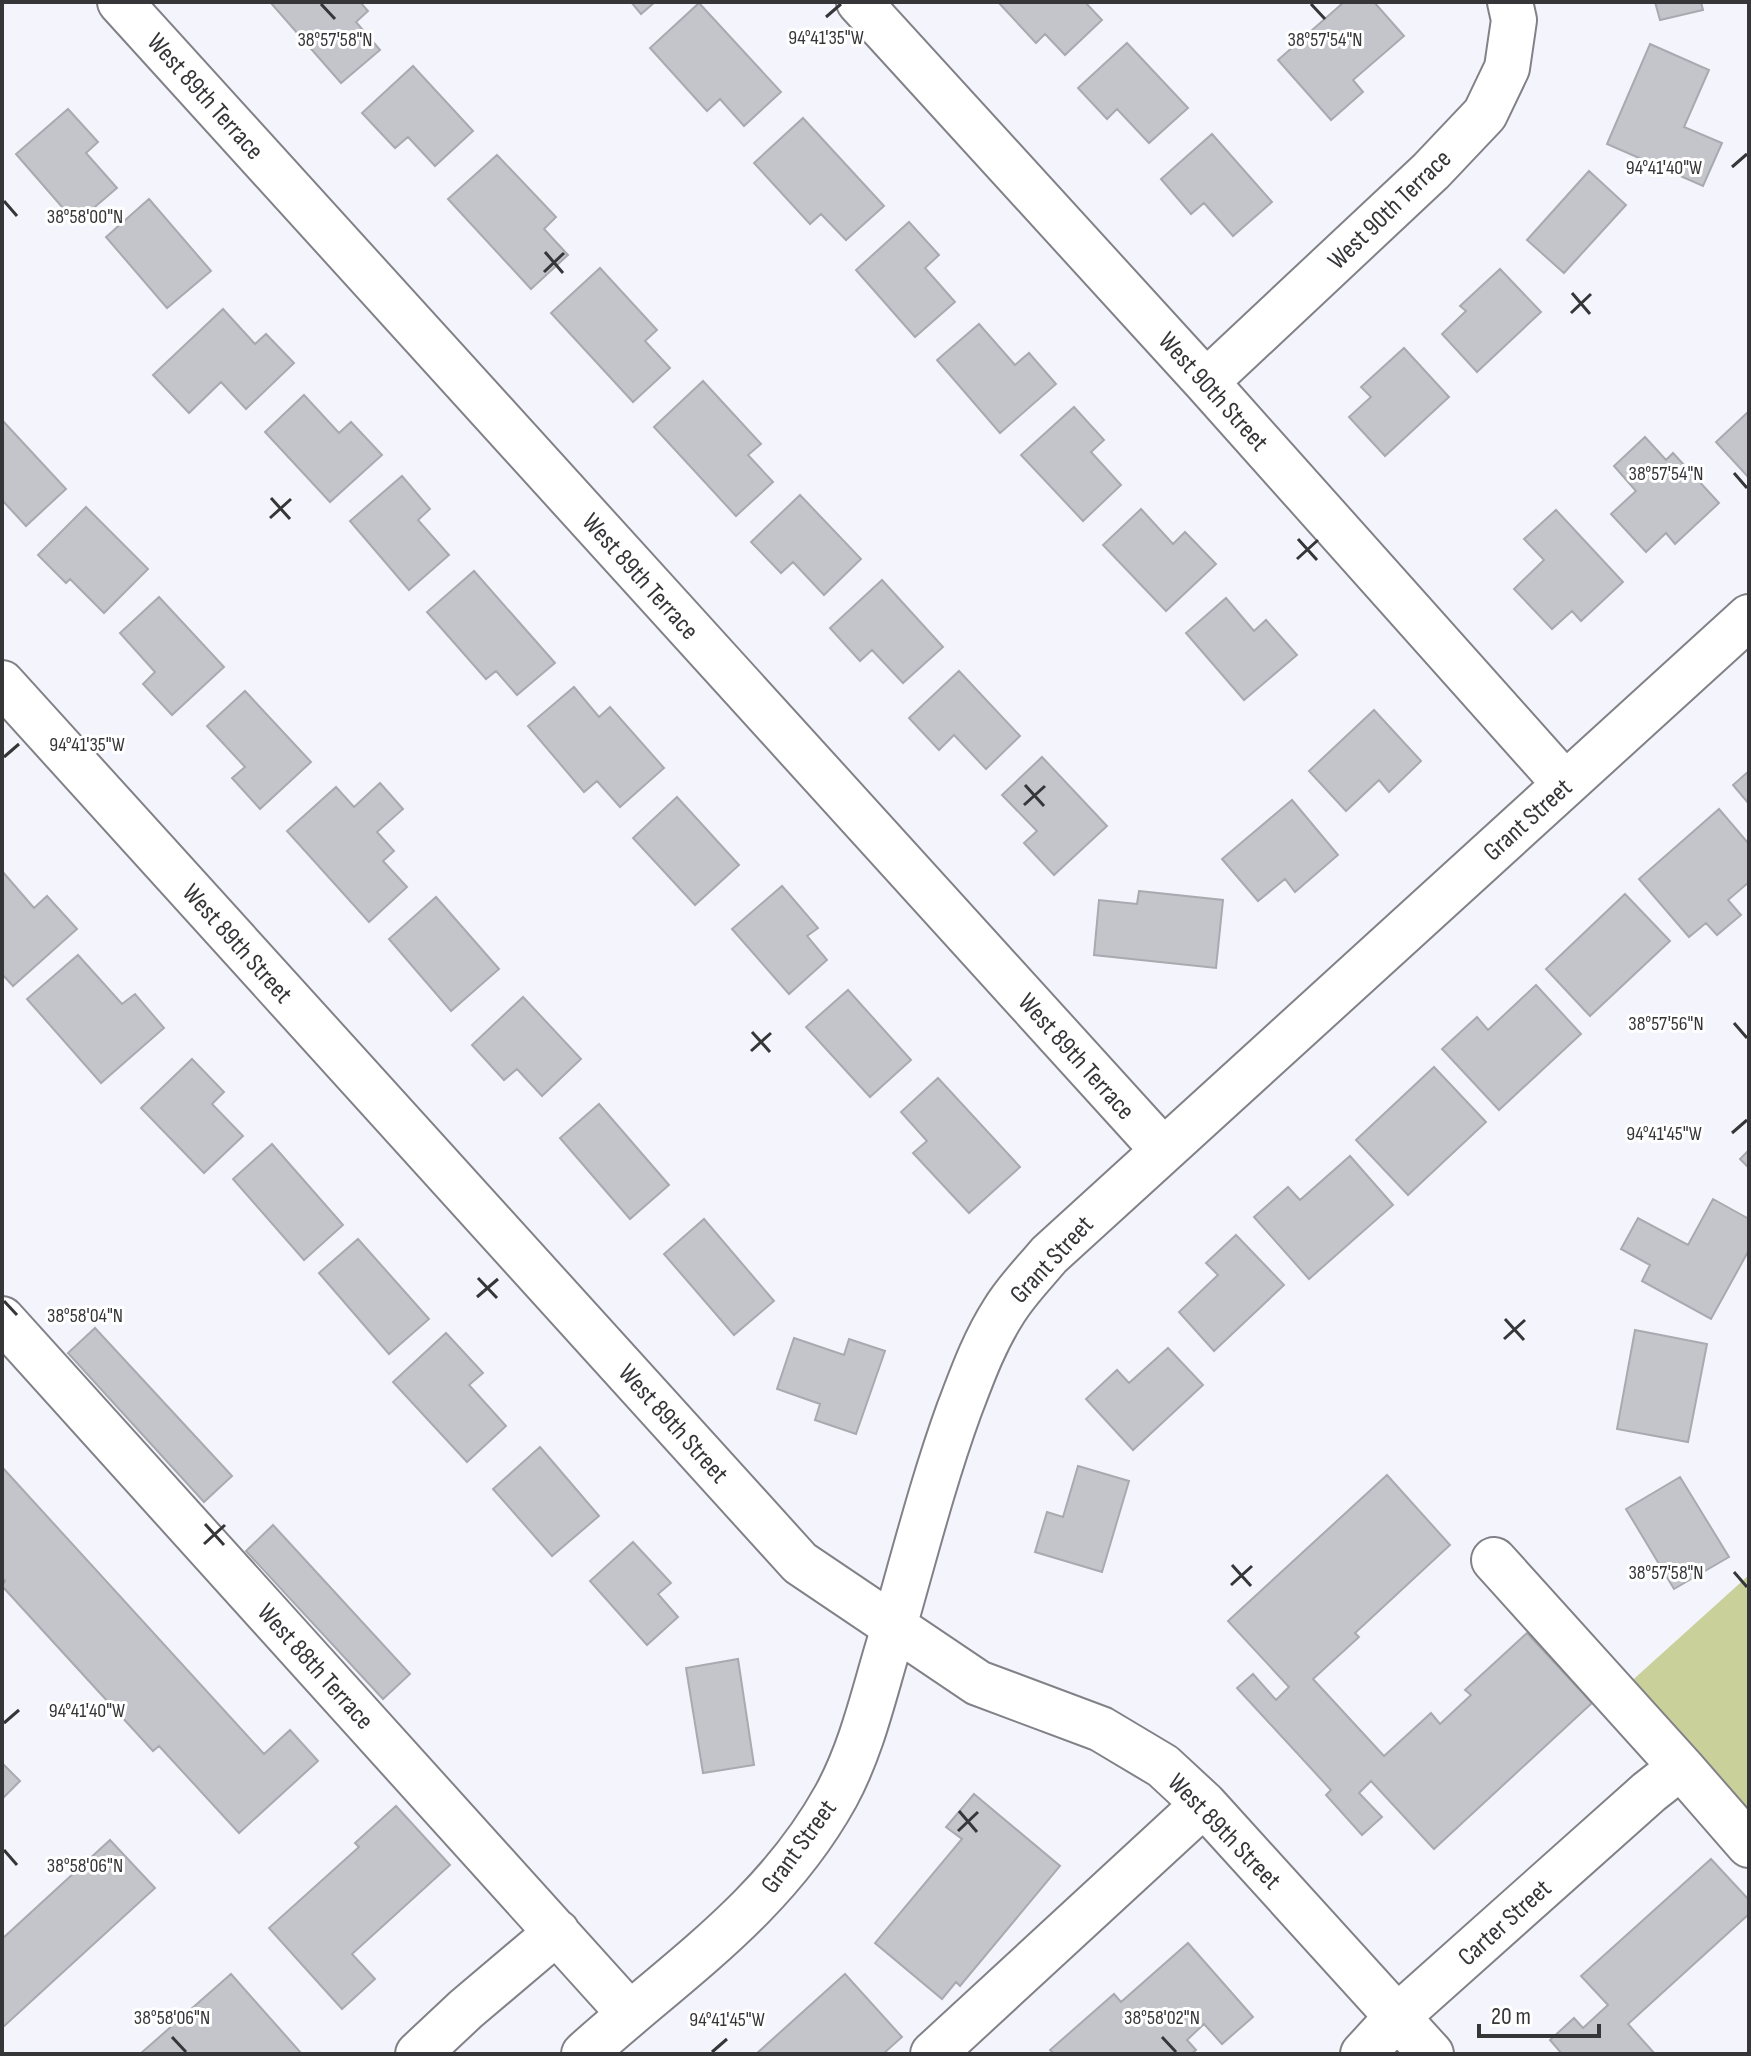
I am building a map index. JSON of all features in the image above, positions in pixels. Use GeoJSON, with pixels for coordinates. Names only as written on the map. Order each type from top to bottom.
{"type":"FeatureCollection","features":[{"type":"Feature","properties":{"kind":"street","name":"West 89th Terrace"},"geometry":{"type":"LineString","coordinates":[[120,2],[1163,1150]]}},
{"type":"Feature","properties":{"kind":"street","name":"West 90th Street"},"geometry":{"type":"LineString","coordinates":[[859,2],[1206,382],[1565,784]]}},
{"type":"Feature","properties":{"kind":"street","name":"West 90th Terrace"},"geometry":{"type":"LineString","coordinates":[[1206,382],[1431,171],[1485,114],[1507,68],[1514,20],[1510,2]]}},
{"type":"Feature","properties":{"kind":"street","name":"Grant Street"},"geometry":{"type":"LineString","coordinates":[[584,2054],[719,1940],[777,1882],[813,1835],[838,1793],[862,1737],[948,1442],[979,1357],[1004,1310],[1049,1255],[1749,617]]}},
{"type":"Feature","properties":{"kind":"street","name":"West 89th Street"},"geometry":{"type":"LineString","coordinates":[[2,683],[800,1563],[978,1683],[1101,1729],[1163,1766],[1204,1804],[1431,2054]]}},
{"type":"Feature","properties":{"kind":"street","name":"West 88th Terrace"},"geometry":{"type":"LineString","coordinates":[[2,1319],[629,2013]]}},
{"type":"Feature","properties":{"kind":"street"},"geometry":{"type":"LineString","coordinates":[[1494,1560],[1665,1780],[1749,1845]]}},
{"type":"Feature","properties":{"kind":"street","name":"Carter Street"},"geometry":{"type":"LineString","coordinates":[[1363,2054],[1397,2017],[1665,1780]]}},
{"type":"Feature","properties":{"kind":"street"},"geometry":{"type":"LineString","coordinates":[[933,2054],[1204,1804]]}},
{"type":"Feature","properties":{"kind":"street"},"geometry":{"type":"LineString","coordinates":[[418,2054],[557,1932]]}},
{"type":"Feature","properties":{"kind":"green space"},"geometry":{"type":"Polygon","coordinates":[[[1749,1575],[1749,1820],[1626,1686],[1749,1575]]]}},
{"type":"Feature","properties":{"kind":"building"},"geometry":{"type":"Polygon","coordinates":[[[270,2],[360,2],[368,11],[356,22],[380,50],[341,83],[270,2]]]}},
{"type":"Feature","properties":{"kind":"building"},"geometry":{"type":"Polygon","coordinates":[[[631,2],[655,2],[641,14],[631,2]]]}},
{"type":"Feature","properties":{"kind":"building"},"geometry":{"type":"Polygon","coordinates":[[[998,2],[1085,2],[1102,20],[1065,55],[1045,34],[1036,43],[998,2]]]}},
{"type":"Feature","properties":{"kind":"building"},"geometry":{"type":"Polygon","coordinates":[[[1344,2],[1374,2],[1404,36],[1353,80],[1363,92],[1331,120],[1278,60],[1344,2]]]}},
{"type":"Feature","properties":{"kind":"building"},"geometry":{"type":"Polygon","coordinates":[[[1655,2],[1701,2],[1703,10],[1660,20],[1655,2]]]}},
{"type":"Feature","properties":{"kind":"building"},"geometry":{"type":"Polygon","coordinates":[[[699,3],[781,92],[744,126],[720,99],[707,111],[650,48],[699,3]]]}},
{"type":"Feature","properties":{"kind":"building"},"geometry":{"type":"Polygon","coordinates":[[[1127,43],[1188,108],[1149,143],[1117,109],[1107,119],[1078,88],[1127,43]]]}},
{"type":"Feature","properties":{"kind":"building"},"geometry":{"type":"Polygon","coordinates":[[[1650,44],[1709,70],[1684,127],[1722,143],[1703,186],[1607,144],[1650,44]]]}},
{"type":"Feature","properties":{"kind":"building"},"geometry":{"type":"Polygon","coordinates":[[[413,66],[473,131],[435,166],[408,137],[395,148],[362,113],[413,66]]]}},
{"type":"Feature","properties":{"kind":"building"},"geometry":{"type":"Polygon","coordinates":[[[68,109],[98,142],[86,153],[117,188],[76,223],[16,154],[68,109]]]}},
{"type":"Feature","properties":{"kind":"building"},"geometry":{"type":"Polygon","coordinates":[[[803,118],[884,206],[846,240],[821,214],[810,224],[754,163],[803,118]]]}},
{"type":"Feature","properties":{"kind":"building"},"geometry":{"type":"Polygon","coordinates":[[[1212,134],[1272,202],[1233,236],[1204,203],[1191,214],[1161,179],[1212,134]]]}},
{"type":"Feature","properties":{"kind":"building"},"geometry":{"type":"Polygon","coordinates":[[[497,155],[556,217],[544,229],[568,255],[531,289],[448,199],[497,155]]]}},
{"type":"Feature","properties":{"kind":"building"},"geometry":{"type":"Polygon","coordinates":[[[1589,171],[1626,205],[1564,273],[1527,240],[1589,171]]]}},
{"type":"Feature","properties":{"kind":"building"},"geometry":{"type":"Polygon","coordinates":[[[149,199],[211,271],[167,308],[106,237],[149,199]]]}},
{"type":"Feature","properties":{"kind":"building"},"geometry":{"type":"Polygon","coordinates":[[[909,222],[939,255],[925,268],[955,302],[915,337],[856,270],[909,222]]]}},
{"type":"Feature","properties":{"kind":"building"},"geometry":{"type":"Polygon","coordinates":[[[600,268],[657,330],[645,341],[670,368],[633,402],[551,313],[600,268]]]}},
{"type":"Feature","properties":{"kind":"building"},"geometry":{"type":"Polygon","coordinates":[[[1500,269],[1541,312],[1477,372],[1442,334],[1466,311],[1460,306],[1500,269]]]}},
{"type":"Feature","properties":{"kind":"building"},"geometry":{"type":"Polygon","coordinates":[[[223,309],[255,344],[266,334],[294,363],[246,409],[221,382],[189,413],[153,375],[223,309]]]}},
{"type":"Feature","properties":{"kind":"building"},"geometry":{"type":"Polygon","coordinates":[[[979,324],[1015,365],[1029,353],[1056,384],[1000,433],[937,360],[979,324]]]}},
{"type":"Feature","properties":{"kind":"building"},"geometry":{"type":"Polygon","coordinates":[[[1404,348],[1449,397],[1385,456],[1349,417],[1371,397],[1361,387],[1404,348]]]}},
{"type":"Feature","properties":{"kind":"building"},"geometry":{"type":"Polygon","coordinates":[[[703,381],[761,444],[748,455],[773,482],[736,516],[654,427],[703,381]]]}},
{"type":"Feature","properties":{"kind":"building"},"geometry":{"type":"Polygon","coordinates":[[[304,395],[339,433],[351,422],[382,455],[330,502],[265,432],[304,395]]]}},
{"type":"Feature","properties":{"kind":"building"},"geometry":{"type":"Polygon","coordinates":[[[1074,407],[1104,440],[1091,452],[1121,485],[1083,521],[1021,455],[1074,407]]]}},
{"type":"Feature","properties":{"kind":"building"},"geometry":{"type":"Polygon","coordinates":[[[1749,411],[1749,478],[1716,442],[1749,411]]]}},
{"type":"Feature","properties":{"kind":"building"},"geometry":{"type":"Polygon","coordinates":[[[2,420],[66,489],[26,526],[2,500],[2,420]]]}},
{"type":"Feature","properties":{"kind":"building"},"geometry":{"type":"Polygon","coordinates":[[[1645,437],[1666,460],[1673,453],[1719,503],[1675,544],[1666,533],[1646,552],[1611,514],[1636,491],[1614,466],[1645,437]]]}},
{"type":"Feature","properties":{"kind":"building"},"geometry":{"type":"Polygon","coordinates":[[[402,476],[430,509],[418,520],[449,555],[409,590],[350,521],[402,476]]]}},
{"type":"Feature","properties":{"kind":"building"},"geometry":{"type":"Polygon","coordinates":[[[800,495],[861,559],[824,595],[793,562],[781,573],[751,542],[800,495]]]}},
{"type":"Feature","properties":{"kind":"building"},"geometry":{"type":"Polygon","coordinates":[[[86,507],[148,569],[104,613],[70,579],[66,583],[38,555],[86,507]]]}},
{"type":"Feature","properties":{"kind":"building"},"geometry":{"type":"Polygon","coordinates":[[[1141,509],[1173,544],[1185,532],[1216,564],[1166,611],[1103,545],[1141,509]]]}},
{"type":"Feature","properties":{"kind":"building"},"geometry":{"type":"Polygon","coordinates":[[[1556,510],[1623,582],[1581,621],[1572,611],[1552,629],[1514,589],[1544,560],[1524,539],[1556,510]]]}},
{"type":"Feature","properties":{"kind":"building"},"geometry":{"type":"Polygon","coordinates":[[[474,571],[555,663],[517,695],[496,671],[486,679],[427,612],[474,571]]]}},
{"type":"Feature","properties":{"kind":"building"},"geometry":{"type":"Polygon","coordinates":[[[882,580],[943,647],[903,683],[872,650],[860,661],[830,628],[882,580]]]}},
{"type":"Feature","properties":{"kind":"building"},"geometry":{"type":"Polygon","coordinates":[[[159,597],[224,667],[172,715],[143,684],[155,672],[120,633],[159,597]]]}},
{"type":"Feature","properties":{"kind":"building"},"geometry":{"type":"Polygon","coordinates":[[[1226,598],[1254,631],[1266,620],[1297,655],[1244,700],[1186,633],[1226,598]]]}},
{"type":"Feature","properties":{"kind":"building"},"geometry":{"type":"Polygon","coordinates":[[[959,671],[1020,736],[986,769],[954,735],[939,750],[909,718],[959,671]]]}},
{"type":"Feature","properties":{"kind":"building"},"geometry":{"type":"Polygon","coordinates":[[[574,687],[599,717],[610,707],[664,768],[620,807],[597,781],[584,792],[528,726],[574,687]]]}},
{"type":"Feature","properties":{"kind":"building"},"geometry":{"type":"Polygon","coordinates":[[[245,691],[311,762],[260,809],[232,778],[245,767],[207,726],[245,691]]]}},
{"type":"Feature","properties":{"kind":"building"},"geometry":{"type":"Polygon","coordinates":[[[1374,710],[1421,761],[1389,792],[1379,780],[1346,811],[1309,771],[1374,710]]]}},
{"type":"Feature","properties":{"kind":"building"},"geometry":{"type":"Polygon","coordinates":[[[1042,757],[1107,826],[1054,875],[1024,843],[1037,831],[1002,795],[1042,757]]]}},
{"type":"Feature","properties":{"kind":"building"},"geometry":{"type":"Polygon","coordinates":[[[1749,771],[1749,804],[1733,785],[1749,771]]]}},
{"type":"Feature","properties":{"kind":"building"},"geometry":{"type":"Polygon","coordinates":[[[380,783],[403,809],[377,832],[394,851],[383,861],[407,887],[369,922],[287,831],[336,787],[354,807],[380,783]]]}},
{"type":"Feature","properties":{"kind":"building"},"geometry":{"type":"Polygon","coordinates":[[[677,797],[739,865],[695,905],[633,838],[677,797]]]}},
{"type":"Feature","properties":{"kind":"building"},"geometry":{"type":"Polygon","coordinates":[[[1292,800],[1338,855],[1295,892],[1285,879],[1258,901],[1222,859],[1292,800]]]}},
{"type":"Feature","properties":{"kind":"building"},"geometry":{"type":"Polygon","coordinates":[[[1719,809],[1749,844],[1749,882],[1728,900],[1741,915],[1717,935],[1706,923],[1689,937],[1639,879],[1719,809]]]}},
{"type":"Feature","properties":{"kind":"building"},"geometry":{"type":"Polygon","coordinates":[[[2,871],[34,908],[47,896],[77,929],[13,986],[2,974],[2,871]]]}},
{"type":"Feature","properties":{"kind":"building"},"geometry":{"type":"Polygon","coordinates":[[[782,886],[818,928],[807,936],[827,960],[789,994],[732,929],[782,886]]]}},
{"type":"Feature","properties":{"kind":"building"},"geometry":{"type":"Polygon","coordinates":[[[1139,891],[1223,900],[1216,968],[1094,955],[1099,900],[1137,904],[1139,891]]]}},
{"type":"Feature","properties":{"kind":"building"},"geometry":{"type":"Polygon","coordinates":[[[1625,894],[1670,941],[1590,1016],[1546,969],[1625,894]]]}},
{"type":"Feature","properties":{"kind":"building"},"geometry":{"type":"Polygon","coordinates":[[[436,897],[499,969],[451,1011],[389,939],[436,897]]]}},
{"type":"Feature","properties":{"kind":"building"},"geometry":{"type":"Polygon","coordinates":[[[78,955],[122,1004],[135,994],[164,1028],[101,1083],[27,999],[78,955]]]}},
{"type":"Feature","properties":{"kind":"building"},"geometry":{"type":"Polygon","coordinates":[[[1536,985],[1581,1034],[1499,1110],[1442,1049],[1477,1017],[1488,1030],[1536,985]]]}},
{"type":"Feature","properties":{"kind":"building"},"geometry":{"type":"Polygon","coordinates":[[[848,990],[911,1060],[870,1097],[806,1027],[848,990]]]}},
{"type":"Feature","properties":{"kind":"building"},"geometry":{"type":"Polygon","coordinates":[[[523,997],[581,1059],[542,1096],[517,1069],[504,1080],[472,1045],[523,997]]]}},
{"type":"Feature","properties":{"kind":"building"},"geometry":{"type":"Polygon","coordinates":[[[192,1059],[224,1092],[212,1104],[243,1136],[204,1173],[141,1108],[192,1059]]]}},
{"type":"Feature","properties":{"kind":"building"},"geometry":{"type":"Polygon","coordinates":[[[1434,1067],[1486,1122],[1408,1195],[1356,1140],[1434,1067]]]}},
{"type":"Feature","properties":{"kind":"building"},"geometry":{"type":"Polygon","coordinates":[[[938,1078],[1020,1167],[969,1213],[913,1153],[927,1141],[901,1112],[938,1078]]]}},
{"type":"Feature","properties":{"kind":"building"},"geometry":{"type":"Polygon","coordinates":[[[599,1104],[669,1185],[630,1219],[560,1138],[599,1104]]]}},
{"type":"Feature","properties":{"kind":"building"},"geometry":{"type":"Polygon","coordinates":[[[272,1144],[343,1225],[304,1260],[233,1179],[272,1144]]]}},
{"type":"Feature","properties":{"kind":"building"},"geometry":{"type":"Polygon","coordinates":[[[1749,1150],[1749,1168],[1740,1159],[1749,1150]]]}},
{"type":"Feature","properties":{"kind":"building"},"geometry":{"type":"Polygon","coordinates":[[[1350,1156],[1393,1205],[1309,1279],[1254,1217],[1288,1187],[1300,1200],[1350,1156]]]}},
{"type":"Feature","properties":{"kind":"building"},"geometry":{"type":"Polygon","coordinates":[[[1713,1199],[1749,1219],[1749,1250],[1711,1319],[1642,1281],[1650,1265],[1621,1249],[1638,1218],[1688,1245],[1713,1199]]]}},
{"type":"Feature","properties":{"kind":"building"},"geometry":{"type":"Polygon","coordinates":[[[704,1219],[774,1301],[734,1335],[664,1254],[704,1219]]]}},
{"type":"Feature","properties":{"kind":"building"},"geometry":{"type":"Polygon","coordinates":[[[1236,1235],[1284,1285],[1214,1351],[1179,1312],[1218,1275],[1206,1263],[1236,1235]]]}},
{"type":"Feature","properties":{"kind":"building"},"geometry":{"type":"Polygon","coordinates":[[[358,1239],[429,1319],[389,1354],[319,1273],[358,1239]]]}},
{"type":"Feature","properties":{"kind":"building"},"geometry":{"type":"Polygon","coordinates":[[[95,1328],[232,1476],[204,1502],[68,1353],[95,1328]]]}},
{"type":"Feature","properties":{"kind":"building"},"geometry":{"type":"Polygon","coordinates":[[[1635,1330],[1707,1344],[1688,1442],[1617,1429],[1635,1330]]]}},
{"type":"Feature","properties":{"kind":"building"},"geometry":{"type":"Polygon","coordinates":[[[446,1333],[483,1373],[469,1385],[506,1426],[467,1462],[393,1382],[446,1333]]]}},
{"type":"Feature","properties":{"kind":"building"},"geometry":{"type":"Polygon","coordinates":[[[794,1338],[844,1355],[849,1339],[885,1351],[856,1434],[815,1420],[820,1404],[777,1389],[794,1338]]]}},
{"type":"Feature","properties":{"kind":"building"},"geometry":{"type":"Polygon","coordinates":[[[1168,1348],[1203,1385],[1133,1450],[1086,1399],[1117,1370],[1129,1383],[1168,1348]]]}},
{"type":"Feature","properties":{"kind":"building"},"geometry":{"type":"Polygon","coordinates":[[[540,1447],[599,1516],[552,1556],[493,1489],[540,1447]]]}},
{"type":"Feature","properties":{"kind":"building"},"geometry":{"type":"Polygon","coordinates":[[[1078,1466],[1129,1481],[1102,1572],[1035,1552],[1047,1512],[1063,1517],[1078,1466]]]}},
{"type":"Feature","properties":{"kind":"building"},"geometry":{"type":"Polygon","coordinates":[[[2,1467],[264,1754],[290,1730],[318,1761],[239,1833],[159,1746],[153,1751],[2,1586],[5,1581],[2,1578],[2,1467]]]}},
{"type":"Feature","properties":{"kind":"building"},"geometry":{"type":"Polygon","coordinates":[[[1387,1475],[1450,1545],[1355,1633],[1359,1637],[1313,1679],[1384,1756],[1431,1713],[1440,1724],[1471,1695],[1465,1690],[1527,1633],[1592,1703],[1434,1849],[1371,1781],[1359,1793],[1382,1817],[1362,1835],[1326,1795],[1331,1790],[1237,1688],[1253,1674],[1276,1700],[1289,1687],[1228,1621],[1387,1475]]]}},
{"type":"Feature","properties":{"kind":"building"},"geometry":{"type":"Polygon","coordinates":[[[1680,1477],[1729,1557],[1674,1589],[1626,1509],[1680,1477]]]}},
{"type":"Feature","properties":{"kind":"building"},"geometry":{"type":"Polygon","coordinates":[[[273,1525],[410,1674],[383,1699],[246,1551],[273,1525]]]}},
{"type":"Feature","properties":{"kind":"building"},"geometry":{"type":"Polygon","coordinates":[[[633,1542],[671,1583],[658,1594],[678,1617],[647,1645],[590,1581],[633,1542]]]}},
{"type":"Feature","properties":{"kind":"building"},"geometry":{"type":"Polygon","coordinates":[[[738,1659],[754,1765],[703,1773],[686,1668],[738,1659]]]}},
{"type":"Feature","properties":{"kind":"building"},"geometry":{"type":"Polygon","coordinates":[[[2,1763],[20,1781],[2,1799],[2,1763]]]}},
{"type":"Feature","properties":{"kind":"building"},"geometry":{"type":"Polygon","coordinates":[[[974,1794],[1060,1866],[960,1986],[956,1982],[942,1999],[875,1943],[962,1839],[946,1827],[974,1794]]]}},
{"type":"Feature","properties":{"kind":"building"},"geometry":{"type":"Polygon","coordinates":[[[396,1806],[450,1865],[352,1954],[375,1979],[342,2009],[269,1928],[359,1847],[355,1843],[396,1806]]]}},
{"type":"Feature","properties":{"kind":"building"},"geometry":{"type":"Polygon","coordinates":[[[110,1840],[155,1888],[2,2028],[2,1939],[110,1840]]]}},
{"type":"Feature","properties":{"kind":"building"},"geometry":{"type":"Polygon","coordinates":[[[1711,1859],[1749,1900],[1749,1914],[1628,2024],[1655,2054],[1562,2054],[1550,2040],[1574,2018],[1583,2028],[1608,2005],[1581,1976],[1711,1859]]]}},
{"type":"Feature","properties":{"kind":"building"},"geometry":{"type":"Polygon","coordinates":[[[1188,1943],[1253,2017],[1222,2044],[1204,2024],[1187,2040],[1196,2050],[1191,2054],[1054,2054],[1050,2050],[1114,1994],[1121,2002],[1188,1943]]]}},
{"type":"Feature","properties":{"kind":"building"},"geometry":{"type":"Polygon","coordinates":[[[231,1974],[301,2053],[140,2054],[231,1974]]]}},
{"type":"Feature","properties":{"kind":"building"},"geometry":{"type":"Polygon","coordinates":[[[845,1974],[902,2037],[883,2054],[756,2054],[845,1974]]]}}]}
